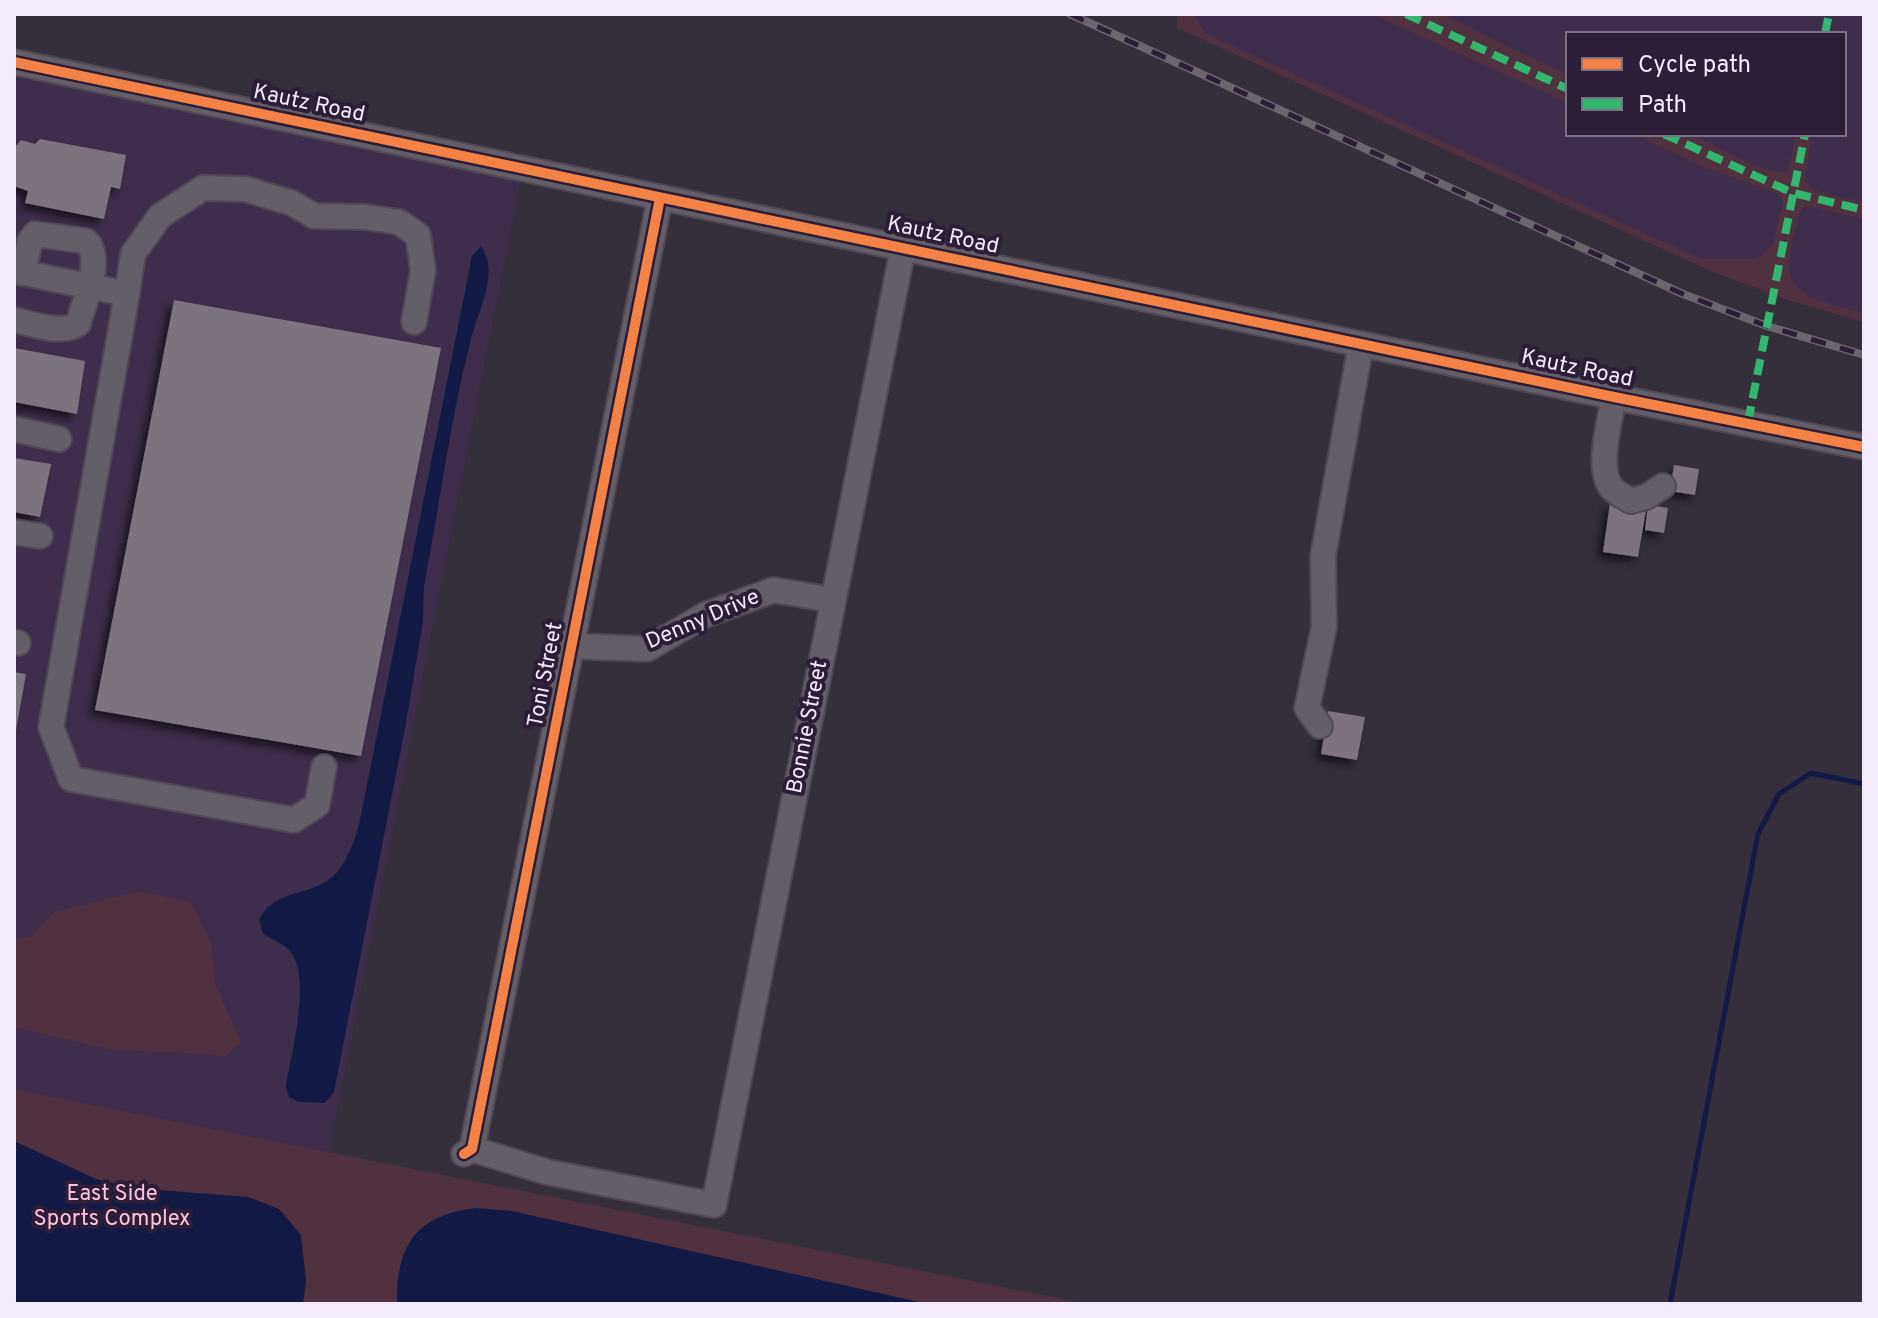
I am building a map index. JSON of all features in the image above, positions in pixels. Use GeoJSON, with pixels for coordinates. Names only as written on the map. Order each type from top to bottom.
{"type":"FeatureCollection","features":[{"type":"Feature","properties":{"kind":"street","name":"Kautz Road"},"geometry":{"type":"LineString","coordinates":[[14,62],[1864,447]]}},
{"type":"Feature","properties":{"kind":"street"},"geometry":{"type":"LineString","coordinates":[[324,767],[317,805],[294,820],[71,779],[51,727],[133,254],[160,216],[203,188],[245,189],[292,203],[314,216],[365,217],[399,222],[418,235],[423,270],[414,322]]}},
{"type":"Feature","properties":{"kind":"street","name":"Toni Street"},"geometry":{"type":"LineString","coordinates":[[468,1152],[660,198]]}},
{"type":"Feature","properties":{"kind":"street"},"geometry":{"type":"LineString","coordinates":[[14,320],[71,328],[78,324],[88,286],[95,257],[86,241],[35,234],[19,272],[88,286],[127,294]]}},
{"type":"Feature","properties":{"kind":"street","name":"Bonnie Street"},"geometry":{"type":"LineString","coordinates":[[468,1152],[547,1172],[714,1205],[903,248]]}},
{"type":"Feature","properties":{"kind":"street"},"geometry":{"type":"LineString","coordinates":[[1320,726],[1307,708],[1324,627],[1323,556],[1361,344]]}},
{"type":"Feature","properties":{"kind":"street"},"geometry":{"type":"LineString","coordinates":[[1614,397],[1605,458],[1610,485],[1631,501],[1646,497],[1663,486]]}},
{"type":"Feature","properties":{"kind":"street"},"geometry":{"type":"LineString","coordinates":[[14,429],[59,439]]}},
{"type":"Feature","properties":{"kind":"street"},"geometry":{"type":"LineString","coordinates":[[14,532],[40,536]]}},
{"type":"Feature","properties":{"kind":"street","name":"Denny Drive"},"geometry":{"type":"LineString","coordinates":[[572,646],[647,649],[705,615],[774,590],[833,600]]}},
{"type":"Feature","properties":{"kind":"shaded area"},"geometry":{"type":"Polygon","coordinates":[[[1177,14],[1864,14],[1864,322],[1788,300],[1713,272],[1177,28],[1177,14]]]}},
{"type":"Feature","properties":{"kind":"shaded area"},"geometry":{"type":"Polygon","coordinates":[[[14,72],[522,173],[329,1152],[14,1089],[14,72]]]}},
{"type":"Feature","properties":{"kind":"shaded area"},"geometry":{"type":"Polygon","coordinates":[[[481,246],[486,256],[488,279],[451,431],[424,586],[423,621],[406,723],[334,1092],[325,1103],[299,1102],[289,1097],[286,1086],[300,996],[296,962],[289,950],[263,933],[259,920],[275,902],[329,880],[348,855],[359,825],[472,256],[481,246]]]}},
{"type":"Feature","properties":{"kind":"shaded area"},"geometry":{"type":"Polygon","coordinates":[[[14,1141],[96,1179],[133,1188],[248,1197],[279,1209],[301,1235],[306,1281],[303,1304],[14,1304],[14,1141]]]}},
{"type":"Feature","properties":{"kind":"shaded area"},"geometry":{"type":"Polygon","coordinates":[[[476,1208],[512,1211],[928,1304],[397,1304],[400,1265],[414,1236],[438,1218],[476,1208]]]}},
{"type":"Feature","properties":{"kind":"green space"},"geometry":{"type":"Polygon","coordinates":[[[1177,14],[1193,14],[1206,33],[1215,38],[1701,259],[1757,259],[1773,244],[1783,202],[1779,194],[1706,168],[1638,136],[1694,136],[1756,166],[1787,174],[1796,136],[1812,136],[1804,180],[1824,193],[1864,202],[1864,219],[1803,207],[1791,252],[1791,277],[1797,286],[1817,299],[1864,313],[1864,322],[1788,300],[1713,272],[1177,28],[1177,14]]]}},
{"type":"Feature","properties":{"kind":"green space"},"geometry":{"type":"Polygon","coordinates":[[[1372,14],[1442,14],[1566,74],[1566,102],[1372,14]]]}},
{"type":"Feature","properties":{"kind":"green space"},"geometry":{"type":"Polygon","coordinates":[[[139,891],[191,902],[211,942],[215,983],[241,1043],[224,1057],[112,1050],[14,1027],[14,941],[33,935],[54,912],[139,891]]]}},
{"type":"Feature","properties":{"kind":"green space","name":"East Side Sports Complex"},"geometry":{"type":"Polygon","coordinates":[[[14,1089],[1087,1304],[14,1304],[14,1089]]]}},
{"type":"Feature","properties":{"kind":"building"},"geometry":{"type":"Polygon","coordinates":[[[40,139],[126,155],[120,189],[111,187],[104,219],[25,203],[28,191],[14,186],[15,147],[21,140],[35,144],[40,139]]]}},
{"type":"Feature","properties":{"kind":"building"},"geometry":{"type":"Polygon","coordinates":[[[174,300],[441,348],[361,756],[95,710],[174,300]]]}},
{"type":"Feature","properties":{"kind":"building"},"geometry":{"type":"Polygon","coordinates":[[[14,348],[85,361],[77,414],[14,402],[14,348]]]}},
{"type":"Feature","properties":{"kind":"building"},"geometry":{"type":"Polygon","coordinates":[[[14,458],[51,464],[40,517],[14,512],[14,458]]]}},
{"type":"Feature","properties":{"kind":"building"},"geometry":{"type":"Polygon","coordinates":[[[1674,465],[1699,469],[1695,495],[1670,491],[1674,465]]]}},
{"type":"Feature","properties":{"kind":"building"},"geometry":{"type":"Polygon","coordinates":[[[1610,503],[1646,510],[1638,557],[1603,552],[1610,503]]]}},
{"type":"Feature","properties":{"kind":"building"},"geometry":{"type":"Polygon","coordinates":[[[1648,505],[1668,508],[1664,533],[1645,530],[1648,505]]]}},
{"type":"Feature","properties":{"kind":"building"},"geometry":{"type":"Polygon","coordinates":[[[14,672],[26,674],[16,730],[14,730],[14,672]]]}},
{"type":"Feature","properties":{"kind":"building"},"geometry":{"type":"Polygon","coordinates":[[[1328,711],[1365,717],[1357,760],[1321,754],[1328,711]]]}},
{"type":"Feature","properties":{"kind":"waterway"},"geometry":{"type":"LineString","coordinates":[[1670,1304],[1758,834],[1779,794],[1811,773],[1864,784]]}},
{"type":"Feature","properties":{"kind":"railway"},"geometry":{"type":"LineString","coordinates":[[1070,14],[1683,294],[1767,326],[1864,355]]}},
{"type":"Feature","properties":{"kind":"marked path"},"geometry":{"type":"LineString","coordinates":[[1406,14],[1566,88]]}},
{"type":"Feature","properties":{"kind":"marked path"},"geometry":{"type":"LineString","coordinates":[[1825,32],[1829,14]]}},
{"type":"Feature","properties":{"kind":"marked path"},"geometry":{"type":"LineString","coordinates":[[1668,136],[1793,193],[1864,210]]}},
{"type":"Feature","properties":{"kind":"marked path"},"geometry":{"type":"LineString","coordinates":[[1748,422],[1805,136]]}},
{"type":"Feature","properties":{"kind":"cycle path"},"geometry":{"type":"LineString","coordinates":[[14,62],[1864,447]]}},
{"type":"Feature","properties":{"kind":"cycle path"},"geometry":{"type":"LineString","coordinates":[[464,1154],[472,1149],[660,198]]}}]}
